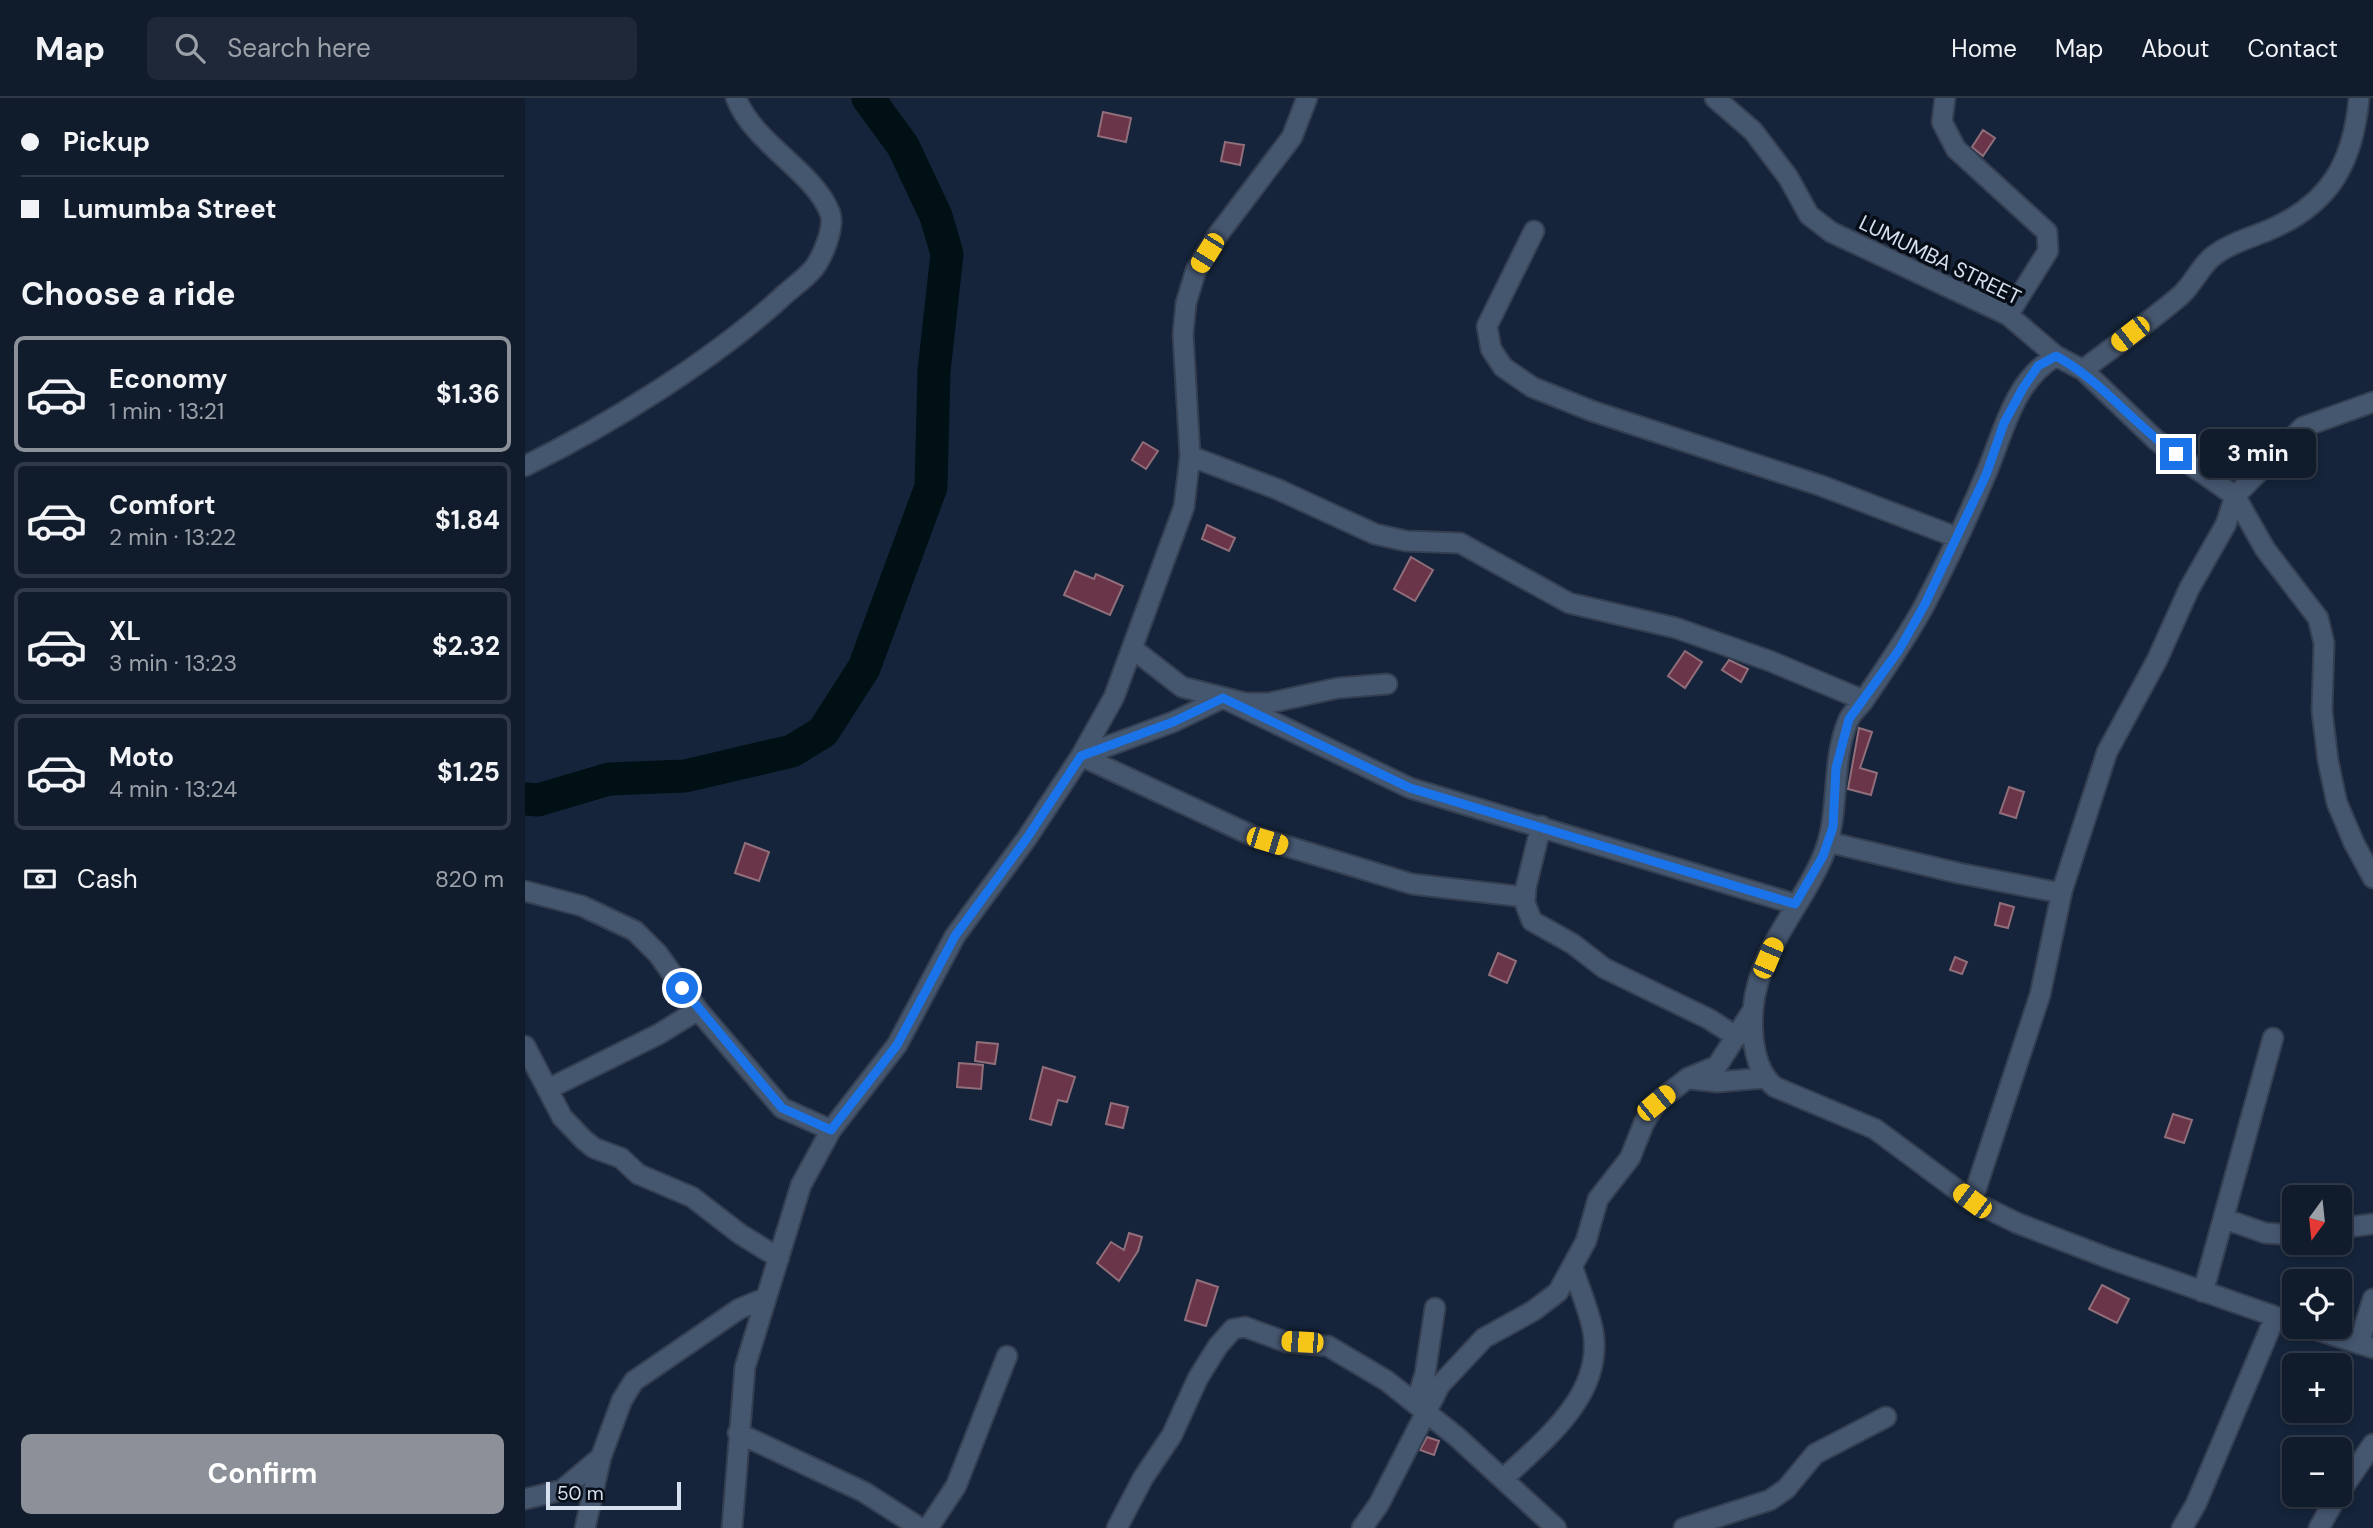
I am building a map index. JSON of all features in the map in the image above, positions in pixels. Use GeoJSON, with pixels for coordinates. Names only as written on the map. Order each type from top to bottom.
{"type":"FeatureCollection","features":[{"type":"Feature","properties":{"kind":"street"},"geometry":{"type":"LineString","coordinates":[[525,466],[597,426],[709,355],[753,324],[815,267],[830,232],[830,213],[811,186],[760,135],[736,98]]}},
{"type":"Feature","properties":{"kind":"street"},"geometry":{"type":"LineString","coordinates":[[732,1528],[745,1367],[801,1185],[831,1130],[897,1045],[955,936],[1027,838],[1081,756],[1114,697],[1184,507],[1190,456],[1183,334],[1186,303],[1196,270],[1217,236],[1292,137],[1307,98]]}},
{"type":"Feature","properties":{"kind":"street","name":"LUMUMBA STREET"},"geometry":{"type":"LineString","coordinates":[[1715,98],[1753,131],[1788,177],[1809,215],[1831,232],[2008,315],[2056,356],[2084,370],[2156,440],[2235,496],[2265,549],[2318,618],[2324,643],[2322,711],[2328,761],[2337,803],[2373,878]]}},
{"type":"Feature","properties":{"kind":"street"},"geometry":{"type":"LineString","coordinates":[[1945,98],[1942,122],[1956,149],[2047,232],[2048,251],[2008,315]]}},
{"type":"Feature","properties":{"kind":"street"},"geometry":{"type":"LineString","coordinates":[[2084,370],[2181,295],[2210,259],[2223,250],[2292,220],[2320,198],[2340,173],[2356,131],[2359,98]]}},
{"type":"Feature","properties":{"kind":"street"},"geometry":{"type":"LineString","coordinates":[[1534,231],[1487,326],[1491,349],[1503,367],[1512,374],[1532,387],[1592,411],[1822,486],[1956,537]]}},
{"type":"Feature","properties":{"kind":"street"},"geometry":{"type":"LineString","coordinates":[[2056,356],[2038,366],[2023,388],[2004,423],[1986,475],[1925,604],[1899,650],[1849,719],[1840,749],[1833,827],[1828,842],[1814,875],[1795,904],[1760,975],[1753,1010],[1757,1058],[1763,1078],[1775,1087],[1875,1129],[1972,1201],[2017,1223],[2282,1319]]}},
{"type":"Feature","properties":{"kind":"street"},"geometry":{"type":"LineString","coordinates":[[1972,1201],[2041,995],[2061,893],[2108,752],[2157,660],[2189,589],[2226,524],[2235,496],[2303,427],[2373,402]]}},
{"type":"Feature","properties":{"kind":"street"},"geometry":{"type":"LineString","coordinates":[[1190,456],[1277,489],[1375,534],[1406,541],[1460,544],[1569,603],[1676,628],[1770,661],[1863,700]]}},
{"type":"Feature","properties":{"kind":"street"},"geometry":{"type":"LineString","coordinates":[[1133,649],[1182,687],[1245,703],[1269,703],[1338,688],[1387,684]]}},
{"type":"Feature","properties":{"kind":"street"},"geometry":{"type":"LineString","coordinates":[[1081,756],[1173,722],[1223,698]]}},
{"type":"Feature","properties":{"kind":"street"},"geometry":{"type":"LineString","coordinates":[[1223,698],[1410,788],[1795,904]]}},
{"type":"Feature","properties":{"kind":"street"},"geometry":{"type":"LineString","coordinates":[[1081,756],[1253,836],[1412,884],[1525,897]]}},
{"type":"Feature","properties":{"kind":"street"},"geometry":{"type":"LineString","coordinates":[[1541,826],[1525,897],[1532,921],[1573,944],[1604,968],[1709,1019],[1737,1037]]}},
{"type":"Feature","properties":{"kind":"street"},"geometry":{"type":"LineString","coordinates":[[1828,842],[1958,873],[2061,893]]}},
{"type":"Feature","properties":{"kind":"street"},"geometry":{"type":"LineString","coordinates":[[525,891],[582,906],[635,931],[659,954],[698,1010],[782,1108],[831,1130]]}},
{"type":"Feature","properties":{"kind":"street"},"geometry":{"type":"LineString","coordinates":[[549,1088],[659,1034],[698,1010]]}},
{"type":"Feature","properties":{"kind":"street"},"geometry":{"type":"LineString","coordinates":[[1362,1528],[1379,1504],[1421,1409],[1485,1338],[1534,1311],[1558,1292],[1586,1241],[1598,1199],[1630,1158],[1644,1123],[1656,1103],[1688,1079],[1717,1066],[1753,1010]]}},
{"type":"Feature","properties":{"kind":"street"},"geometry":{"type":"LineString","coordinates":[[2203,1292],[2225,1219],[2228,1193],[2273,1038]]}},
{"type":"Feature","properties":{"kind":"street"},"geometry":{"type":"LineString","coordinates":[[525,1046],[549,1088],[562,1118],[594,1148],[621,1158],[638,1174],[692,1197],[740,1234],[779,1258]]}},
{"type":"Feature","properties":{"kind":"street"},"geometry":{"type":"LineString","coordinates":[[1688,1079],[1717,1082],[1763,1078]]}},
{"type":"Feature","properties":{"kind":"street"},"geometry":{"type":"LineString","coordinates":[[2225,1219],[2265,1233],[2282,1234]]}},
{"type":"Feature","properties":{"kind":"street"},"geometry":{"type":"LineString","coordinates":[[2352,1227],[2373,1224]]}},
{"type":"Feature","properties":{"kind":"street"},"geometry":{"type":"LineString","coordinates":[[1503,1479],[1570,1413],[1591,1366],[1593,1330],[1573,1268]]}},
{"type":"Feature","properties":{"kind":"street"},"geometry":{"type":"LineString","coordinates":[[585,1528],[601,1457],[622,1400],[634,1381],[739,1309],[765,1298]]}},
{"type":"Feature","properties":{"kind":"street"},"geometry":{"type":"LineString","coordinates":[[2345,1339],[2366,1346],[2373,1299]]}},
{"type":"Feature","properties":{"kind":"street"},"geometry":{"type":"LineString","coordinates":[[1421,1409],[1435,1308]]}},
{"type":"Feature","properties":{"kind":"street"},"geometry":{"type":"LineString","coordinates":[[2182,1528],[2282,1326]]}},
{"type":"Feature","properties":{"kind":"street"},"geometry":{"type":"LineString","coordinates":[[1117,1528],[1143,1478],[1171,1435],[1198,1378],[1233,1329],[1245,1327],[1286,1342],[1328,1346],[1387,1381],[1503,1479],[1556,1528]]}},
{"type":"Feature","properties":{"kind":"street"},"geometry":{"type":"LineString","coordinates":[[928,1528],[955,1486],[1007,1356]]}},
{"type":"Feature","properties":{"kind":"street"},"geometry":{"type":"LineString","coordinates":[[1684,1528],[1770,1500],[1786,1489],[1815,1454],[1887,1417]]}},
{"type":"Feature","properties":{"kind":"street"},"geometry":{"type":"LineString","coordinates":[[738,1433],[864,1492],[920,1528]]}},
{"type":"Feature","properties":{"kind":"street"},"geometry":{"type":"LineString","coordinates":[[2352,1474],[2373,1444]]}},
{"type":"Feature","properties":{"kind":"street"},"geometry":{"type":"LineString","coordinates":[[525,1499],[562,1490],[601,1457]]}},
{"type":"Feature","properties":{"kind":"street"},"geometry":{"type":"LineString","coordinates":[[2319,1528],[2331,1507]]}},
{"type":"Feature","properties":{"kind":"building"},"geometry":{"type":"Polygon","coordinates":[[[1103,112],[1131,118],[1126,142],[1098,136],[1103,112]]]}},
{"type":"Feature","properties":{"kind":"building"},"geometry":{"type":"Polygon","coordinates":[[[1983,130],[1995,138],[1983,156],[1972,147],[1983,130]]]}},
{"type":"Feature","properties":{"kind":"building"},"geometry":{"type":"Polygon","coordinates":[[[1225,142],[1244,145],[1240,165],[1221,161],[1225,142]]]}},
{"type":"Feature","properties":{"kind":"building"},"geometry":{"type":"Polygon","coordinates":[[[1143,442],[1158,451],[1146,469],[1132,460],[1143,442]]]}},
{"type":"Feature","properties":{"kind":"building"},"geometry":{"type":"Polygon","coordinates":[[[1207,525],[1235,538],[1229,551],[1202,539],[1207,525]]]}},
{"type":"Feature","properties":{"kind":"building"},"geometry":{"type":"Polygon","coordinates":[[[1411,557],[1433,570],[1415,601],[1394,589],[1411,557]]]}},
{"type":"Feature","properties":{"kind":"building"},"geometry":{"type":"Polygon","coordinates":[[[1075,571],[1094,579],[1096,574],[1123,586],[1110,615],[1064,595],[1075,571]]]}},
{"type":"Feature","properties":{"kind":"building"},"geometry":{"type":"Polygon","coordinates":[[[1685,651],[1702,662],[1685,688],[1668,676],[1685,651]]]}},
{"type":"Feature","properties":{"kind":"building"},"geometry":{"type":"Polygon","coordinates":[[[1729,660],[1748,669],[1741,682],[1722,670],[1729,660]]]}},
{"type":"Feature","properties":{"kind":"building"},"geometry":{"type":"Polygon","coordinates":[[[1859,728],[1872,732],[1860,768],[1877,773],[1871,795],[1848,789],[1859,728]]]}},
{"type":"Feature","properties":{"kind":"building"},"geometry":{"type":"Polygon","coordinates":[[[2009,787],[2024,792],[2016,818],[2000,813],[2009,787]]]}},
{"type":"Feature","properties":{"kind":"building"},"geometry":{"type":"Polygon","coordinates":[[[745,843],[769,852],[759,881],[735,873],[745,843]]]}},
{"type":"Feature","properties":{"kind":"building"},"geometry":{"type":"Polygon","coordinates":[[[2000,903],[2014,907],[2008,928],[1995,925],[2000,903]]]}},
{"type":"Feature","properties":{"kind":"building"},"geometry":{"type":"Polygon","coordinates":[[[1498,953],[1516,961],[1507,983],[1489,975],[1498,953]]]}},
{"type":"Feature","properties":{"kind":"building"},"geometry":{"type":"Polygon","coordinates":[[[1955,957],[1967,962],[1962,974],[1950,970],[1955,957]]]}},
{"type":"Feature","properties":{"kind":"building"},"geometry":{"type":"Polygon","coordinates":[[[977,1042],[998,1044],[995,1064],[975,1061],[977,1042]]]}},
{"type":"Feature","properties":{"kind":"building"},"geometry":{"type":"Polygon","coordinates":[[[959,1063],[983,1065],[981,1089],[957,1087],[959,1063]]]}},
{"type":"Feature","properties":{"kind":"building"},"geometry":{"type":"Polygon","coordinates":[[[1043,1067],[1075,1077],[1067,1102],[1058,1100],[1051,1125],[1030,1119],[1043,1067]]]}},
{"type":"Feature","properties":{"kind":"building"},"geometry":{"type":"Polygon","coordinates":[[[1111,1103],[1128,1107],[1123,1128],[1106,1124],[1111,1103]]]}},
{"type":"Feature","properties":{"kind":"building"},"geometry":{"type":"Polygon","coordinates":[[[2173,1114],[2192,1120],[2184,1143],[2165,1137],[2173,1114]]]}},
{"type":"Feature","properties":{"kind":"building"},"geometry":{"type":"Polygon","coordinates":[[[1129,1233],[1142,1237],[1138,1251],[1119,1281],[1097,1263],[1111,1242],[1124,1250],[1129,1233]]]}},
{"type":"Feature","properties":{"kind":"building"},"geometry":{"type":"Polygon","coordinates":[[[1197,1280],[1218,1287],[1206,1326],[1185,1320],[1197,1280]]]}},
{"type":"Feature","properties":{"kind":"building"},"geometry":{"type":"Polygon","coordinates":[[[2102,1285],[2129,1299],[2117,1323],[2089,1309],[2102,1285]]]}},
{"type":"Feature","properties":{"kind":"building"},"geometry":{"type":"Polygon","coordinates":[[[1427,1437],[1439,1441],[1434,1455],[1420,1450],[1427,1437]]]}},
{"type":"Feature","properties":{"kind":"waterway"},"geometry":{"type":"LineString","coordinates":[[525,799],[538,800],[609,779],[685,776],[792,751],[823,732],[864,668],[931,487],[934,371],[947,254],[936,216],[903,146],[868,98]]}},
{"type":"Feature","properties":{"kind":"route"},"geometry":{"type":"LineString","coordinates":[[682,988],[744,1066],[782,1108],[831,1130],[897,1045],[955,936],[1027,838],[1081,756],[1173,722],[1199,707],[1223,698],[1410,788],[1795,904],[1814,875],[1833,827],[1836,768],[1849,719],[1899,650],[1925,604],[1986,475],[2004,423],[2038,366],[2056,356],[2084,370],[2156,440],[2176,454]]}}]}
